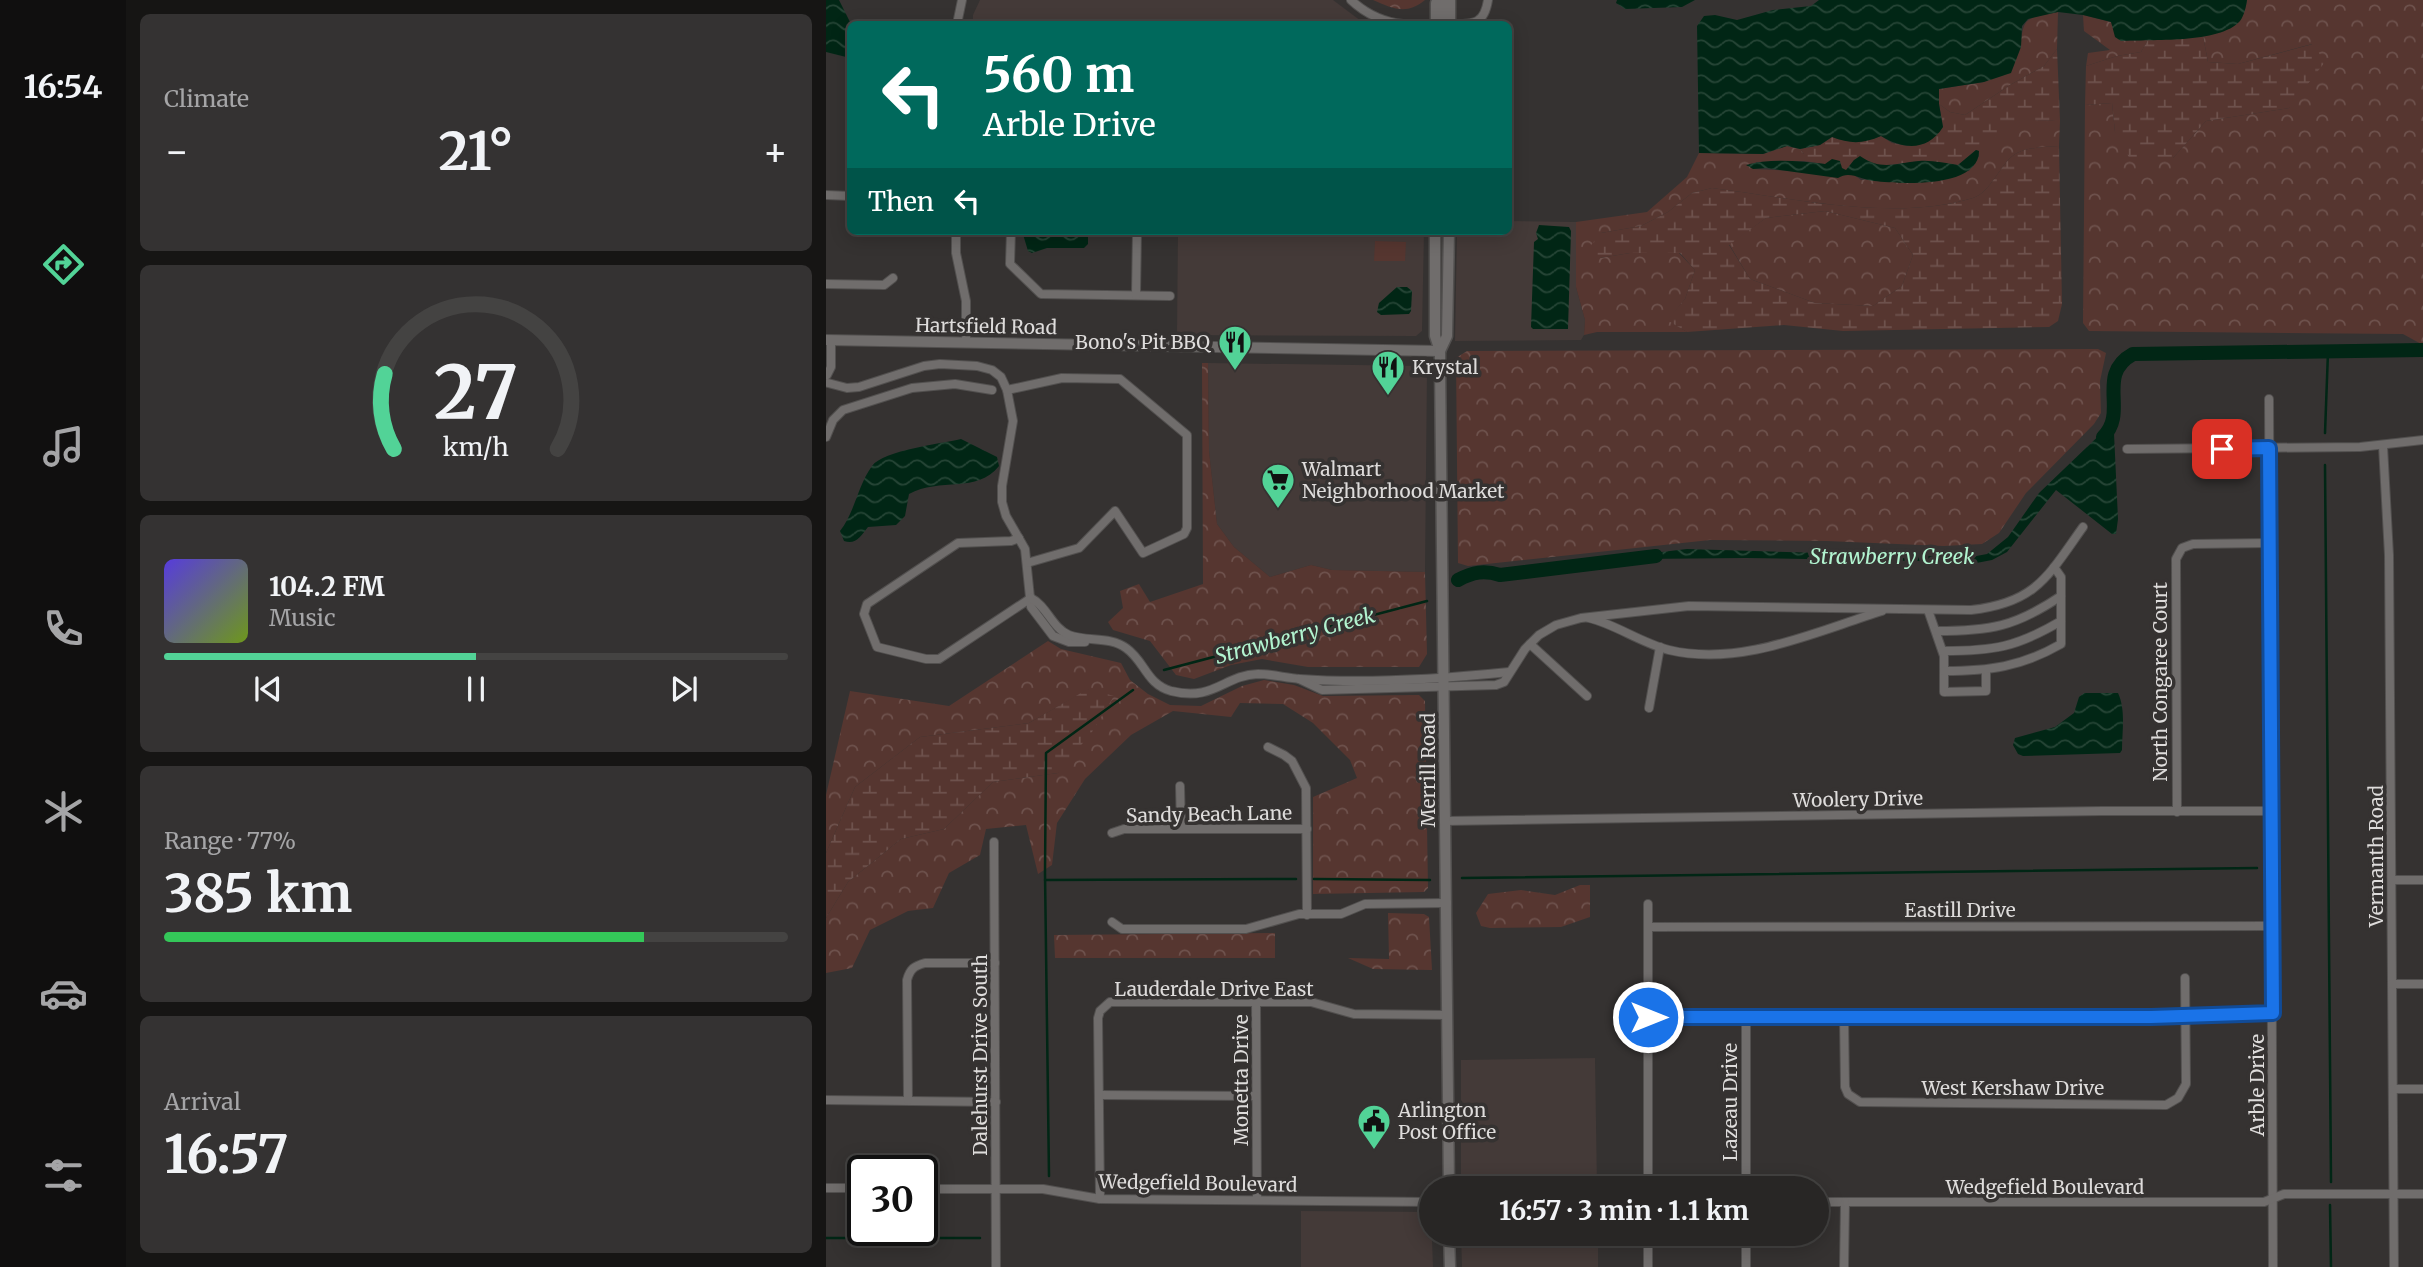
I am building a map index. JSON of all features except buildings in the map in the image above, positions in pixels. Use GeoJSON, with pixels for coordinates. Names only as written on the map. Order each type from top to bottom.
{"type":"FeatureCollection","features":[{"type":"Feature","properties":{"kind":"main road"},"geometry":{"type":"LineString","coordinates":[[1443,1],[1449,21]]}},
{"type":"Feature","properties":{"kind":"main road"},"geometry":{"type":"LineString","coordinates":[[1437,21],[1443,1]]}},
{"type":"Feature","properties":{"kind":"main road","name":"Merrill Road"},"geometry":{"type":"LineString","coordinates":[[1435,235],[1435,336],[1440,351],[1449,1176]]}},
{"type":"Feature","properties":{"kind":"main road","name":"Merrill Road"},"geometry":{"type":"LineString","coordinates":[[1440,351],[1447,336],[1449,235]]}},
{"type":"Feature","properties":{"kind":"main road"},"geometry":{"type":"LineString","coordinates":[[1449,1246],[1450,1267]]}},
{"type":"Feature","properties":{"kind":"street"},"geometry":{"type":"LineString","coordinates":[[958,21],[962,0]]}},
{"type":"Feature","properties":{"kind":"street"},"geometry":{"type":"LineString","coordinates":[[1351,0],[1378,19],[1388,21]]}},
{"type":"Feature","properties":{"kind":"street"},"geometry":{"type":"LineString","coordinates":[[1479,21],[1486,11],[1488,0]]}},
{"type":"Feature","properties":{"kind":"street"},"geometry":{"type":"LineString","coordinates":[[826,195],[847,196]]}},
{"type":"Feature","properties":{"kind":"street"},"geometry":{"type":"LineString","coordinates":[[956,235],[956,253],[967,301],[966,343]]}},
{"type":"Feature","properties":{"kind":"street"},"geometry":{"type":"LineString","coordinates":[[1011,235],[1010,264],[1041,294],[1170,296]]}},
{"type":"Feature","properties":{"kind":"street"},"geometry":{"type":"LineString","coordinates":[[1136,295],[1137,235]]}},
{"type":"Feature","properties":{"kind":"street"},"geometry":{"type":"LineString","coordinates":[[826,284],[884,285],[893,278]]}},
{"type":"Feature","properties":{"kind":"street"},"geometry":{"type":"LineString","coordinates":[[828,341],[831,367],[827,379],[847,388],[859,387],[907,370],[940,364],[977,366],[992,370],[1001,377],[1007,390],[1013,421],[1002,486],[1002,502],[1006,516],[1025,549],[1027,582],[1034,612],[1053,636],[1069,642],[1116,642],[1127,648],[1154,684],[1169,691],[1206,693],[1241,677],[1255,674],[1299,680],[1322,690],[1444,682],[1496,685],[1504,682],[1508,672],[1530,644],[1556,625],[1584,617],[1689,606],[1971,610],[2007,605],[2045,579],[2083,527]]}},
{"type":"Feature","properties":{"kind":"street","name":"Hartsfield Road"},"geometry":{"type":"LineString","coordinates":[[828,341],[1440,351]]}},
{"type":"Feature","properties":{"kind":"street"},"geometry":{"type":"LineString","coordinates":[[907,370],[912,388]]}},
{"type":"Feature","properties":{"kind":"street"},"geometry":{"type":"LineString","coordinates":[[1007,390],[1062,378],[1119,379],[1187,435],[1187,528],[1184,534],[1143,553],[1115,511],[1079,548],[1027,563]]}},
{"type":"Feature","properties":{"kind":"street"},"geometry":{"type":"LineString","coordinates":[[826,437],[833,420],[843,410],[912,388],[955,384],[992,390]]}},
{"type":"Feature","properties":{"kind":"street","name":"Arble Drive"},"geometry":{"type":"LineString","coordinates":[[2269,398],[2273,1267]]}},
{"type":"Feature","properties":{"kind":"street"},"geometry":{"type":"LineString","coordinates":[[2127,449],[2383,446],[2423,440]]}},
{"type":"Feature","properties":{"kind":"street","name":"Vermanth Road"},"geometry":{"type":"LineString","coordinates":[[2383,446],[2389,555],[2394,1267]]}},
{"type":"Feature","properties":{"kind":"street"},"geometry":{"type":"LineString","coordinates":[[1019,538],[1011,541],[958,543],[867,604],[864,614],[877,647],[926,659],[939,659],[1031,598]]}},
{"type":"Feature","properties":{"kind":"street","name":"North Congaree Court"},"geometry":{"type":"LineString","coordinates":[[2177,812],[2175,565],[2179,553],[2182,548],[2193,544],[2269,543]]}},
{"type":"Feature","properties":{"kind":"street"},"geometry":{"type":"LineString","coordinates":[[1944,671],[1986,671],[2030,661],[2061,644],[2061,577],[2054,568]]}},
{"type":"Feature","properties":{"kind":"street"},"geometry":{"type":"LineString","coordinates":[[1936,631],[1978,631],[2009,624],[2028,617],[2061,596]]}},
{"type":"Feature","properties":{"kind":"street"},"geometry":{"type":"LineString","coordinates":[[1584,617],[1660,647],[1713,655],[1757,650],[1888,609]]}},
{"type":"Feature","properties":{"kind":"street"},"geometry":{"type":"LineString","coordinates":[[1928,610],[1943,651],[1944,692],[1986,691],[1986,671]]}},
{"type":"Feature","properties":{"kind":"street"},"geometry":{"type":"LineString","coordinates":[[1943,651],[2003,648],[2036,636],[2061,621]]}},
{"type":"Feature","properties":{"kind":"street"},"geometry":{"type":"LineString","coordinates":[[1530,644],[1587,696]]}},
{"type":"Feature","properties":{"kind":"street"},"geometry":{"type":"LineString","coordinates":[[1649,708],[1660,647]]}},
{"type":"Feature","properties":{"kind":"street"},"geometry":{"type":"LineString","coordinates":[[1268,747],[1284,755],[1299,772],[1307,794],[1307,915]]}},
{"type":"Feature","properties":{"kind":"street"},"geometry":{"type":"LineString","coordinates":[[1180,786],[1181,828]]}},
{"type":"Feature","properties":{"kind":"street","name":"Woolery Drive"},"geometry":{"type":"LineString","coordinates":[[1445,821],[2271,811]]}},
{"type":"Feature","properties":{"kind":"street","name":"Sandy Beach Lane"},"geometry":{"type":"LineString","coordinates":[[1112,833],[1124,829],[1307,829]]}},
{"type":"Feature","properties":{"kind":"street","name":"Dalehurst Drive South"},"geometry":{"type":"LineString","coordinates":[[994,842],[996,1267]]}},
{"type":"Feature","properties":{"kind":"street"},"geometry":{"type":"LineString","coordinates":[[2392,880],[2423,880]]}},
{"type":"Feature","properties":{"kind":"street"},"geometry":{"type":"LineString","coordinates":[[1112,922],[1122,929],[1246,929],[1278,919],[1341,914],[1373,904],[1447,903]]}},
{"type":"Feature","properties":{"kind":"street"},"geometry":{"type":"LineString","coordinates":[[1648,904],[1648,1176]]}},
{"type":"Feature","properties":{"kind":"street","name":"Eastill Drive"},"geometry":{"type":"LineString","coordinates":[[1648,926],[2272,926]]}},
{"type":"Feature","properties":{"kind":"street"},"geometry":{"type":"LineString","coordinates":[[908,1100],[909,972],[915,966],[925,963],[995,963]]}},
{"type":"Feature","properties":{"kind":"street"},"geometry":{"type":"LineString","coordinates":[[2185,978],[2186,1015]]}},
{"type":"Feature","properties":{"kind":"street"},"geometry":{"type":"LineString","coordinates":[[2392,984],[2423,984]]}},
{"type":"Feature","properties":{"kind":"street","name":"Lauderdale Drive East"},"geometry":{"type":"LineString","coordinates":[[1099,1095],[1098,1017],[1104,1006],[1117,1001],[1311,1002],[1353,1014],[1448,1015]]}},
{"type":"Feature","properties":{"kind":"street","name":"Monetta Drive"},"geometry":{"type":"LineString","coordinates":[[1256,1002],[1257,1200]]}},
{"type":"Feature","properties":{"kind":"street"},"geometry":{"type":"LineString","coordinates":[[1648,1017],[2273,1013]]}},
{"type":"Feature","properties":{"kind":"street","name":"West Kershaw Drive"},"geometry":{"type":"LineString","coordinates":[[1844,1017],[1845,1087],[1848,1094],[1860,1102],[2166,1104],[2178,1098],[2186,1084],[2186,1015]]}},
{"type":"Feature","properties":{"kind":"street","name":"Lazeau Drive"},"geometry":{"type":"LineString","coordinates":[[1746,1017],[1746,1176]]}},
{"type":"Feature","properties":{"kind":"street"},"geometry":{"type":"LineString","coordinates":[[2393,1089],[2423,1089]]}},
{"type":"Feature","properties":{"kind":"street"},"geometry":{"type":"LineString","coordinates":[[1100,1199],[1099,1095],[1256,1096]]}},
{"type":"Feature","properties":{"kind":"street"},"geometry":{"type":"LineString","coordinates":[[826,1100],[996,1102]]}},
{"type":"Feature","properties":{"kind":"street"},"geometry":{"type":"LineString","coordinates":[[826,1188],[847,1188]]}},
{"type":"Feature","properties":{"kind":"street","name":"Wedgefield Boulevard"},"geometry":{"type":"LineString","coordinates":[[938,1189],[1058,1191],[1100,1199],[1419,1202]]}},
{"type":"Feature","properties":{"kind":"street","name":"Wedgefield Boulevard"},"geometry":{"type":"LineString","coordinates":[[1829,1202],[2264,1202],[2284,1194],[2423,1194]]}},
{"type":"Feature","properties":{"kind":"street"},"geometry":{"type":"LineString","coordinates":[[1844,1202],[1844,1267]]}},
{"type":"Feature","properties":{"kind":"street"},"geometry":{"type":"LineString","coordinates":[[1648,1246],[1648,1267]]}},
{"type":"Feature","properties":{"kind":"street"},"geometry":{"type":"LineString","coordinates":[[1746,1246],[1746,1267]]}},
{"type":"Feature","properties":{"kind":"shaded area"},"geometry":{"type":"Polygon","coordinates":[[[980,0],[1333,0],[1361,21],[973,21],[980,0]]]}},
{"type":"Feature","properties":{"kind":"shaded area"},"geometry":{"type":"Polygon","coordinates":[[[1512,221],[1576,222],[1576,287],[1585,320],[1581,340],[1455,341],[1457,235],[1512,235],[1512,221]]]}},
{"type":"Feature","properties":{"kind":"shaded area"},"geometry":{"type":"Polygon","coordinates":[[[1178,235],[1424,235],[1422,331],[1416,336],[1177,335],[1178,235]]]}},
{"type":"Feature","properties":{"kind":"shaded area"},"geometry":{"type":"Polygon","coordinates":[[[1208,363],[1422,366],[1427,370],[1425,572],[1332,570],[1311,565],[1270,577],[1234,547],[1217,524],[1209,451],[1208,363]]]}},
{"type":"Feature","properties":{"kind":"shaded area"},"geometry":{"type":"Polygon","coordinates":[[[1595,1058],[1597,1176],[1461,1176],[1461,1060],[1595,1058]]]}},
{"type":"Feature","properties":{"kind":"shaded area"},"geometry":{"type":"Polygon","coordinates":[[[1301,1211],[1419,1212],[1419,1246],[1432,1246],[1433,1267],[1301,1267],[1301,1211]]]}},
{"type":"Feature","properties":{"kind":"shaded area"},"geometry":{"type":"Polygon","coordinates":[[[1461,1246],[1598,1246],[1598,1267],[1462,1267],[1461,1246]]]}},
{"type":"Feature","properties":{"kind":"green space"},"geometry":{"type":"Polygon","coordinates":[[[1373,0],[1425,0],[1412,8],[1400,9],[1373,0]]]}},
{"type":"Feature","properties":{"kind":"green space"},"geometry":{"type":"Polygon","coordinates":[[[2247,0],[2423,0],[2423,345],[2403,334],[2089,331],[2083,323],[2085,105],[2112,103],[2115,132],[2173,158],[2206,121],[2289,108],[2312,44],[2238,64],[2208,62],[2203,36],[2232,26],[2242,16],[2247,0]]]}},
{"type":"Feature","properties":{"kind":"green space"},"geometry":{"type":"Polygon","coordinates":[[[2058,12],[2057,49],[2044,66],[1965,115],[1950,112],[1939,104],[1939,89],[1984,82],[2021,47],[2023,29],[2029,20],[2058,12]]]}},
{"type":"Feature","properties":{"kind":"green space"},"geometry":{"type":"Polygon","coordinates":[[[2083,15],[2111,22],[2121,41],[2148,40],[2141,52],[2086,66],[2088,53],[2110,50],[2084,31],[2083,15]]]}},
{"type":"Feature","properties":{"kind":"green space"},"geometry":{"type":"Polygon","coordinates":[[[2203,36],[2208,62],[2238,64],[2313,44],[2325,62],[2289,108],[2206,121],[2173,158],[2131,161],[2115,132],[2112,103],[2085,105],[2086,66],[2141,52],[2148,40],[2203,36]]]}},
{"type":"Feature","properties":{"kind":"green space"},"geometry":{"type":"Polygon","coordinates":[[[2057,49],[2060,121],[2032,121],[2012,125],[1996,136],[1979,159],[1979,151],[1976,150],[1958,165],[1920,161],[1882,166],[1854,160],[1846,171],[1804,161],[1804,154],[1800,149],[1820,145],[1832,137],[1856,141],[1881,136],[1892,143],[1907,146],[1943,127],[1939,104],[1950,112],[1965,115],[2044,66],[2057,49]]]}},
{"type":"Feature","properties":{"kind":"green space"},"geometry":{"type":"Polygon","coordinates":[[[2027,120],[2060,121],[2059,146],[2032,148],[2017,153],[1986,190],[1973,198],[1942,205],[1877,208],[1809,202],[1712,188],[1692,193],[1668,212],[1641,226],[1601,233],[1600,258],[1630,253],[1679,253],[1695,270],[1685,299],[1668,320],[1687,332],[1597,332],[1584,335],[1585,320],[1576,287],[1576,222],[1647,212],[1687,177],[1699,153],[1763,154],[1787,146],[1800,149],[1804,154],[1804,161],[1756,162],[1753,169],[1853,174],[1861,180],[1969,171],[1989,142],[2006,126],[2027,120]]]}},
{"type":"Feature","properties":{"kind":"green space"},"geometry":{"type":"Polygon","coordinates":[[[2059,146],[2062,304],[2058,321],[2049,327],[1843,331],[1784,325],[1687,332],[1667,320],[1685,299],[1695,270],[1680,253],[1630,253],[1600,258],[1587,250],[1601,233],[1641,226],[1668,212],[1692,193],[1712,188],[1843,206],[1911,208],[1943,205],[1980,195],[2017,153],[2032,148],[2059,146]],[[1825,211],[1766,218],[1729,245],[1750,279],[1815,303],[1873,306],[1902,286],[1913,255],[1895,228],[1825,211]]]}},
{"type":"Feature","properties":{"kind":"green space"},"geometry":{"type":"Polygon","coordinates":[[[1825,211],[1895,228],[1913,255],[1902,286],[1873,306],[1815,303],[1750,279],[1729,244],[1766,218],[1825,211]]]}},
{"type":"Feature","properties":{"kind":"green space"},"geometry":{"type":"Polygon","coordinates":[[[1375,241],[1406,242],[1405,261],[1374,261],[1375,241]]]}},
{"type":"Feature","properties":{"kind":"green space"},"geometry":{"type":"Polygon","coordinates":[[[2098,349],[2106,353],[2100,381],[2101,413],[2094,424],[2026,493],[1999,533],[1982,544],[1944,546],[1710,540],[1468,566],[1458,563],[1456,358],[1467,351],[2098,349]]]}},
{"type":"Feature","properties":{"kind":"green space"},"geometry":{"type":"Polygon","coordinates":[[[1202,363],[1208,363],[1209,451],[1217,524],[1234,547],[1270,577],[1311,565],[1332,570],[1425,572],[1427,654],[1419,667],[1308,667],[1262,659],[1231,665],[1194,679],[1176,675],[1150,641],[1113,630],[1108,622],[1123,608],[1120,591],[1139,584],[1150,602],[1203,584],[1202,363]]]}},
{"type":"Feature","properties":{"kind":"green space"},"geometry":{"type":"Polygon","coordinates":[[[1048,641],[1061,649],[1121,663],[1130,680],[1148,694],[1170,705],[1201,706],[1242,686],[1264,680],[1294,685],[1323,696],[1419,695],[1425,701],[1428,888],[1424,892],[1313,894],[1313,797],[1357,778],[1350,760],[1313,723],[1283,704],[1240,703],[1231,717],[1173,711],[1131,735],[1085,779],[1057,823],[1052,865],[1038,874],[1026,825],[986,829],[980,855],[949,873],[933,908],[908,911],[870,930],[852,968],[826,973],[826,918],[848,882],[901,839],[944,829],[993,782],[1058,773],[1089,689],[1029,723],[920,737],[855,787],[826,853],[826,795],[850,691],[949,706],[1048,641]]]}},
{"type":"Feature","properties":{"kind":"green space"},"geometry":{"type":"Polygon","coordinates":[[[1088,689],[1114,696],[1092,732],[1058,773],[993,782],[944,829],[901,839],[848,882],[826,918],[826,853],[855,787],[920,737],[1029,723],[1088,689]]]}},
{"type":"Feature","properties":{"kind":"green space"},"geometry":{"type":"Polygon","coordinates":[[[1580,885],[1590,885],[1590,917],[1561,927],[1490,928],[1481,926],[1476,913],[1488,894],[1521,890],[1555,895],[1580,885]]]}},
{"type":"Feature","properties":{"kind":"green space"},"geometry":{"type":"Polygon","coordinates":[[[1388,913],[1424,914],[1429,917],[1432,970],[1373,969],[1348,958],[1389,959],[1388,913]]]}},
{"type":"Feature","properties":{"kind":"green space"},"geometry":{"type":"Polygon","coordinates":[[[1275,933],[1275,958],[1055,958],[1054,935],[1275,933]]]}},
{"type":"Feature","properties":{"kind":"water"},"geometry":{"type":"Polygon","coordinates":[[[826,0],[839,0],[850,21],[847,21],[847,57],[826,52],[826,0]]]}},
{"type":"Feature","properties":{"kind":"water"},"geometry":{"type":"Polygon","coordinates":[[[1617,0],[1695,0],[1682,7],[1625,9],[1616,3],[1617,0]]]}},
{"type":"Feature","properties":{"kind":"water"},"geometry":{"type":"Polygon","coordinates":[[[1819,0],[2247,0],[2240,21],[2230,28],[2217,34],[2184,39],[2121,41],[2115,37],[2111,22],[2083,15],[2058,12],[2028,19],[2022,26],[2021,47],[2011,73],[1984,82],[1939,89],[1943,127],[1937,135],[1923,144],[1907,146],[1881,136],[1856,142],[1832,137],[1820,145],[1800,149],[1787,146],[1763,154],[1699,153],[1697,26],[1704,16],[1715,15],[1737,20],[1773,10],[1811,6],[1819,0]]]}},
{"type":"Feature","properties":{"kind":"water"},"geometry":{"type":"Polygon","coordinates":[[[1976,150],[1979,151],[1976,163],[1966,172],[1952,178],[1918,183],[1874,181],[1851,175],[1838,178],[1766,168],[1753,169],[1746,165],[1775,161],[1825,164],[1832,159],[1840,161],[1842,168],[1846,170],[1860,156],[1882,165],[1924,161],[1958,165],[1976,150]]]}},
{"type":"Feature","properties":{"kind":"water"},"geometry":{"type":"Polygon","coordinates":[[[1539,225],[1569,227],[1571,231],[1568,329],[1531,327],[1534,242],[1538,239],[1536,233],[1539,225]]]}},
{"type":"Feature","properties":{"kind":"water"},"geometry":{"type":"Polygon","coordinates":[[[1023,235],[1088,235],[1088,244],[1084,248],[1047,248],[1032,253],[1028,251],[1023,235]]]}},
{"type":"Feature","properties":{"kind":"water"},"geometry":{"type":"Polygon","coordinates":[[[1397,287],[1407,287],[1412,291],[1411,311],[1409,314],[1381,315],[1377,312],[1379,303],[1397,287]]]}},
{"type":"Feature","properties":{"kind":"water"},"geometry":{"type":"Polygon","coordinates":[[[2112,423],[2118,519],[2116,534],[2112,534],[2056,490],[2007,552],[1992,560],[1966,565],[1919,561],[1639,559],[1653,553],[1687,549],[1971,557],[1987,554],[2008,537],[2039,493],[2112,423]]]}},
{"type":"Feature","properties":{"kind":"water"},"geometry":{"type":"Polygon","coordinates":[[[961,439],[997,457],[999,466],[980,480],[933,486],[909,494],[905,516],[896,525],[868,527],[855,541],[844,541],[840,531],[863,482],[878,460],[900,452],[961,439]]]}},
{"type":"Feature","properties":{"kind":"water"},"geometry":{"type":"Polygon","coordinates":[[[2084,693],[2118,693],[2123,713],[2120,753],[2018,754],[2013,745],[2015,738],[2055,727],[2074,713],[2079,697],[2084,693]]]}},
{"type":"Feature","properties":{"kind":"waterway","name":"Strawberry Creek"},"geometry":{"type":"LineString","coordinates":[[2103,437],[2113,416],[2116,372],[2133,354],[2423,350]]}},
{"type":"Feature","properties":{"kind":"waterway"},"geometry":{"type":"LineString","coordinates":[[2325,433],[2328,352]]}},
{"type":"Feature","properties":{"kind":"waterway"},"geometry":{"type":"LineString","coordinates":[[2325,465],[2331,1182]]}},
{"type":"Feature","properties":{"kind":"waterway","name":"Strawberry Creek"},"geometry":{"type":"LineString","coordinates":[[1458,580],[1479,573],[1500,575],[1656,556]]}},
{"type":"Feature","properties":{"kind":"waterway","name":"Strawberry Creek"},"geometry":{"type":"LineString","coordinates":[[1164,670],[1427,601]]}},
{"type":"Feature","properties":{"kind":"waterway"},"geometry":{"type":"LineString","coordinates":[[1049,1176],[1046,753],[1133,690]]}},
{"type":"Feature","properties":{"kind":"waterway"},"geometry":{"type":"LineString","coordinates":[[1462,878],[2257,868]]}},
{"type":"Feature","properties":{"kind":"waterway"},"geometry":{"type":"LineString","coordinates":[[1045,880],[1296,879]]}},
{"type":"Feature","properties":{"kind":"waterway"},"geometry":{"type":"LineString","coordinates":[[1314,879],[1430,880]]}},
{"type":"Feature","properties":{"kind":"waterway"},"geometry":{"type":"LineString","coordinates":[[2330,1205],[2331,1267]]}},
{"type":"Feature","properties":{"kind":"waterway"},"geometry":{"type":"LineString","coordinates":[[826,1238],[980,1238]]}},
{"type":"Feature","properties":{"kind":"place","name":"Bono's Pit BBQ"},"geometry":{"type":"Point","coordinates":[1235,372]}},
{"type":"Feature","properties":{"kind":"place","name":"Krystal"},"geometry":{"type":"Point","coordinates":[1388,397]}},
{"type":"Feature","properties":{"kind":"place","name":"Walmart Neighborhood Market"},"geometry":{"type":"Point","coordinates":[1278,510]}},
{"type":"Feature","properties":{"kind":"place","name":"Arlington Post Office"},"geometry":{"type":"Point","coordinates":[1374,1151]}},
{"type":"Feature","properties":{"kind":"route"},"geometry":{"type":"LineString","coordinates":[[1648,1017],[2176,1017],[2273,1013],[2269,448],[2222,449]]}}]}
